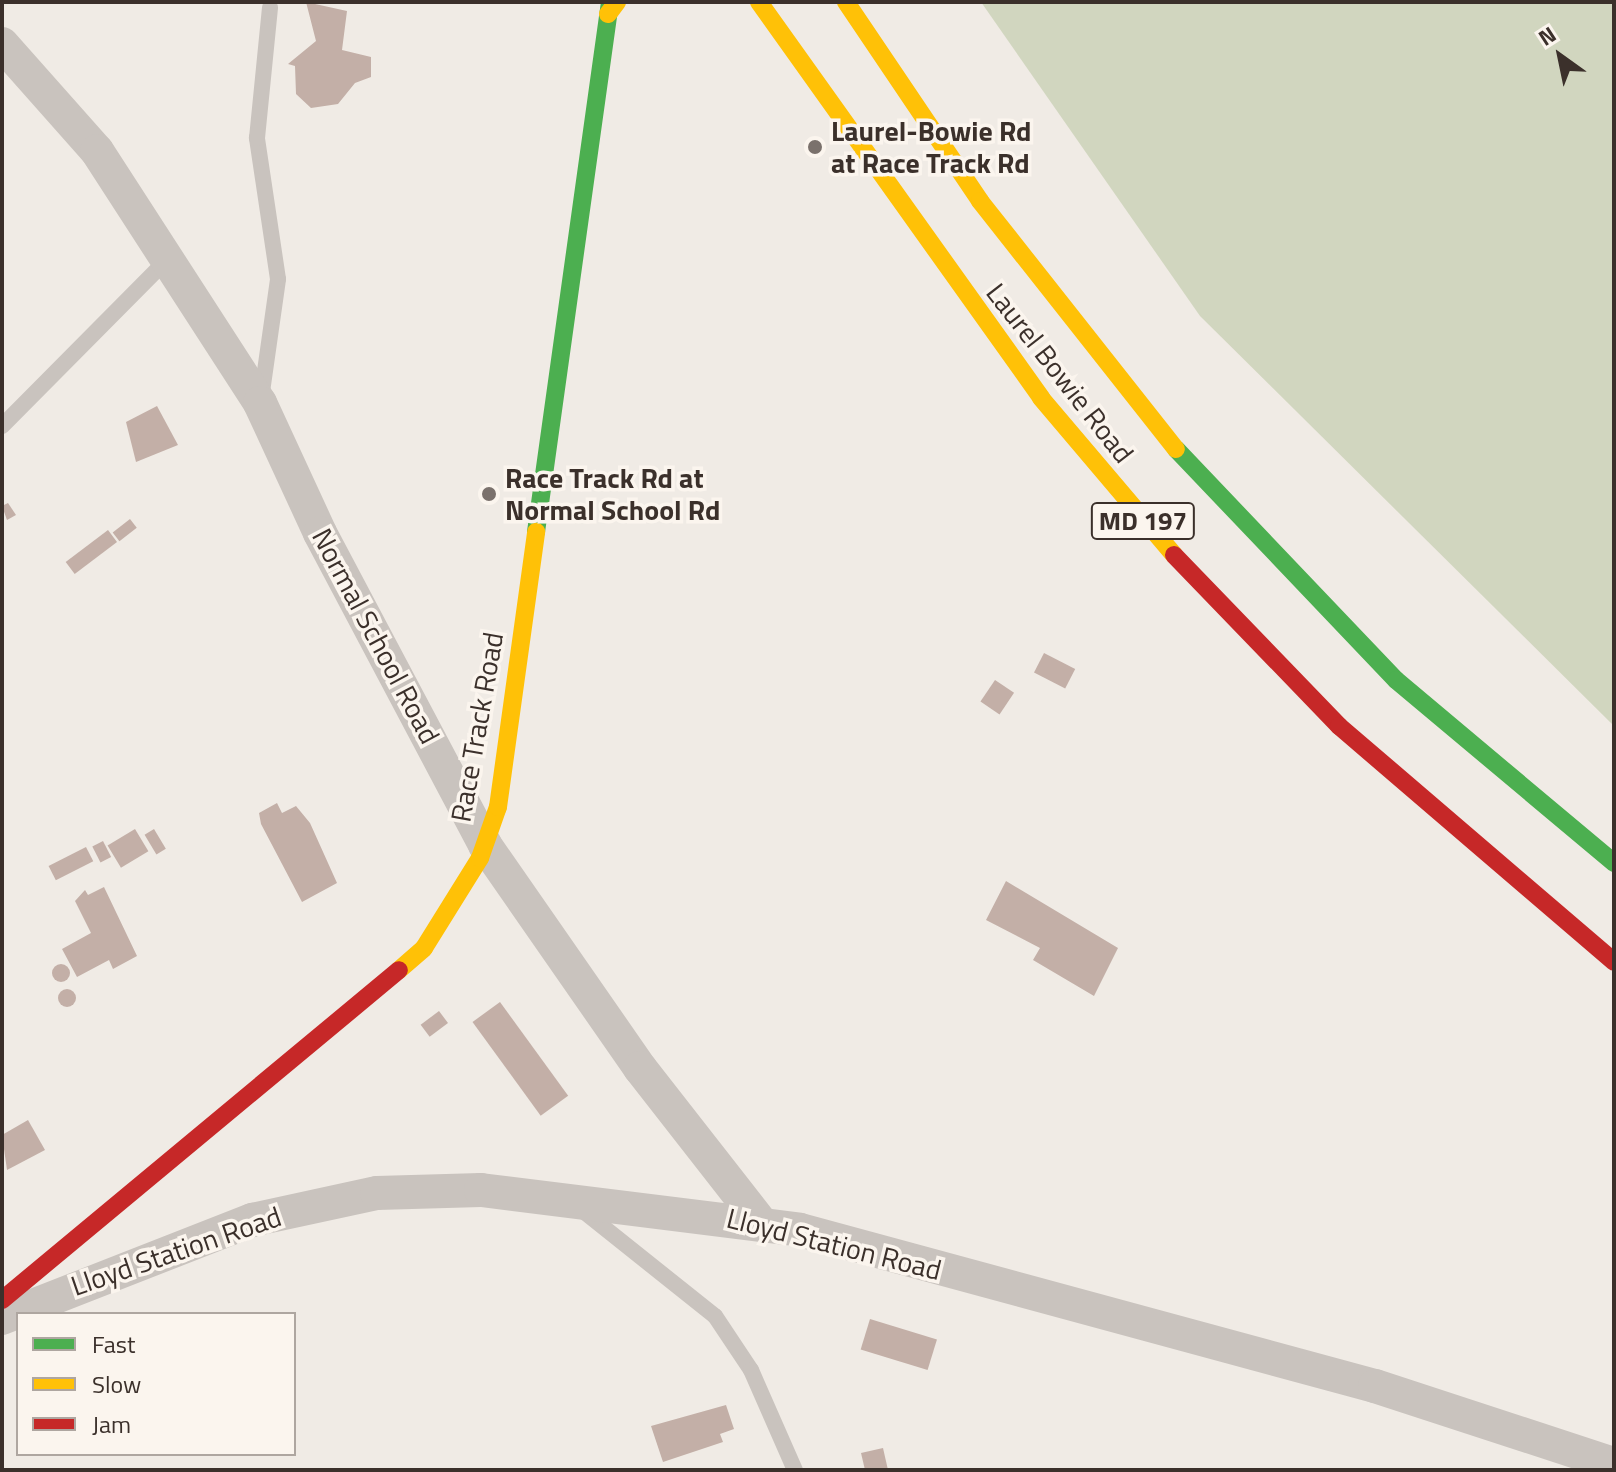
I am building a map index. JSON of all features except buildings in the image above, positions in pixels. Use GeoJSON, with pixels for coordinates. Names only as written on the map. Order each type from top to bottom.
{"type":"FeatureCollection","features":[{"type":"Feature","properties":{"kind":"main road","name":"Laurel Bowie Road"},"geometry":{"type":"LineString","coordinates":[[759,2],[1041,398],[1198,583],[1339,726],[1614,962]]}},
{"type":"Feature","properties":{"kind":"main road","name":"Laurel Bowie Road"},"geometry":{"type":"LineString","coordinates":[[846,2],[980,201],[1183,457],[1396,680],[1614,863]]}},
{"type":"Feature","properties":{"kind":"main road","name":"Race Track Road"},"geometry":{"type":"LineString","coordinates":[[2,1300],[424,948],[485,845],[498,807],[612,6]]}},
{"type":"Feature","properties":{"kind":"street","name":"Normal School Road"},"geometry":{"type":"LineString","coordinates":[[3,46],[97,151],[260,403],[320,533],[485,845],[751,1221]]}},
{"type":"Feature","properties":{"kind":"street","name":"Lloyd Station Road"},"geometry":{"type":"LineString","coordinates":[[2,1318],[89,1279],[312,1205],[417,1190],[568,1200],[751,1221],[1375,1386],[1614,1464]]}},
{"type":"Feature","properties":{"kind":"lane"},"geometry":{"type":"LineString","coordinates":[[260,403],[278,279],[257,138],[270,8]]}},
{"type":"Feature","properties":{"kind":"lane"},"geometry":{"type":"LineString","coordinates":[[2,426],[167,260]]}},
{"type":"Feature","properties":{"kind":"lane"},"geometry":{"type":"LineString","coordinates":[[568,1200],[715,1316],[751,1370],[795,1470]]}},
{"type":"Feature","properties":{"kind":"green space"},"geometry":{"type":"Polygon","coordinates":[[[981,2],[1614,2],[1614,726],[1200,316],[981,2]]]}},
{"type":"Feature","properties":{"kind":"traffic: fast"},"geometry":{"type":"LineString","coordinates":[[536,532],[610,2]]}},
{"type":"Feature","properties":{"kind":"traffic: fast"},"geometry":{"type":"LineString","coordinates":[[1176,449],[1396,680],[1614,863]]}},
{"type":"Feature","properties":{"kind":"traffic: slow"},"geometry":{"type":"LineString","coordinates":[[608,14],[617,2]]}},
{"type":"Feature","properties":{"kind":"traffic: slow"},"geometry":{"type":"LineString","coordinates":[[759,2],[1041,398],[1174,555]]}},
{"type":"Feature","properties":{"kind":"traffic: slow"},"geometry":{"type":"LineString","coordinates":[[846,2],[980,201],[1176,449]]}},
{"type":"Feature","properties":{"kind":"traffic: slow"},"geometry":{"type":"LineString","coordinates":[[399,970],[424,948],[480,858],[498,807],[536,532]]}},
{"type":"Feature","properties":{"kind":"traffic: jam"},"geometry":{"type":"LineString","coordinates":[[1174,555],[1339,726],[1614,962]]}},
{"type":"Feature","properties":{"kind":"traffic: jam"},"geometry":{"type":"LineString","coordinates":[[2,1300],[399,970]]}},
{"type":"Feature","properties":{"kind":"place","name":"Laurel-Bowie Rd at Race Track Rd"},"geometry":{"type":"Point","coordinates":[815,147]}},
{"type":"Feature","properties":{"kind":"place","name":"Race Track Rd at Normal School Rd"},"geometry":{"type":"Point","coordinates":[489,494]}}]}
